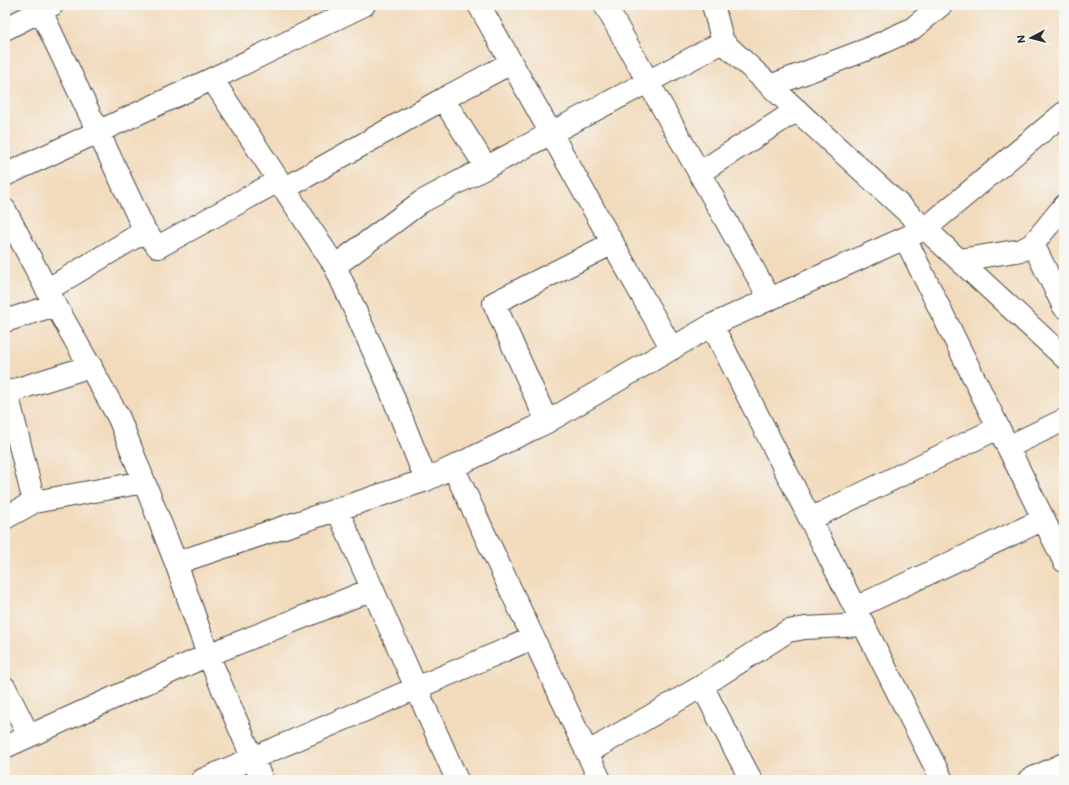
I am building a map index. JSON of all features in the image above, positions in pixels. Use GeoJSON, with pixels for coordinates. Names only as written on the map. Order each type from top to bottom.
{"type":"FeatureCollection","features":[{"type":"Feature","properties":{"kind":"street"},"geometry":{"type":"LineString","coordinates":[[5,175],[212,79],[364,5]]}},
{"type":"Feature","properties":{"kind":"street"},"geometry":{"type":"LineString","coordinates":[[479,5],[672,349]]}},
{"type":"Feature","properties":{"kind":"street"},"geometry":{"type":"LineString","coordinates":[[605,5],[770,299]]}},
{"type":"Feature","properties":{"kind":"street"},"geometry":{"type":"LineString","coordinates":[[713,5],[723,42],[1064,357]]}},
{"type":"Feature","properties":{"kind":"street"},"geometry":{"type":"LineString","coordinates":[[770,86],[868,49],[906,32],[912,29],[941,5]]}},
{"type":"Feature","properties":{"kind":"street"},"geometry":{"type":"LineString","coordinates":[[5,29],[44,7],[98,132],[145,231],[158,248],[512,63]]}},
{"type":"Feature","properties":{"kind":"street"},"geometry":{"type":"LineString","coordinates":[[335,266],[421,202],[723,42]]}},
{"type":"Feature","properties":{"kind":"street"},"geometry":{"type":"LineString","coordinates":[[212,79],[335,266],[386,379],[426,480]]}},
{"type":"Feature","properties":{"kind":"street"},"geometry":{"type":"LineString","coordinates":[[443,99],[486,167]]}},
{"type":"Feature","properties":{"kind":"street"},"geometry":{"type":"LineString","coordinates":[[699,173],[797,110]]}},
{"type":"Feature","properties":{"kind":"street"},"geometry":{"type":"LineString","coordinates":[[176,563],[426,480],[547,422],[712,325],[925,229],[1064,113]]}},
{"type":"Feature","properties":{"kind":"street"},"geometry":{"type":"LineString","coordinates":[[959,260],[1022,250],[1033,244],[1064,206]]}},
{"type":"Feature","properties":{"kind":"street"},"geometry":{"type":"LineString","coordinates":[[5,210],[51,298],[91,366],[119,418],[176,563],[208,655],[262,780]]}},
{"type":"Feature","properties":{"kind":"street"},"geometry":{"type":"LineString","coordinates":[[5,321],[51,298],[145,231]]}},
{"type":"Feature","properties":{"kind":"street"},"geometry":{"type":"LineString","coordinates":[[905,238],[1064,561]]}},
{"type":"Feature","properties":{"kind":"street"},"geometry":{"type":"LineString","coordinates":[[547,422],[494,303],[613,243]]}},
{"type":"Feature","properties":{"kind":"street"},"geometry":{"type":"LineString","coordinates":[[1033,244],[1064,307]]}},
{"type":"Feature","properties":{"kind":"street"},"geometry":{"type":"LineString","coordinates":[[712,325],[942,780]]}},
{"type":"Feature","properties":{"kind":"street"},"geometry":{"type":"LineString","coordinates":[[34,502],[6,393],[91,366]]}},
{"type":"Feature","properties":{"kind":"street"},"geometry":{"type":"LineString","coordinates":[[810,519],[1003,437],[1064,420]]}},
{"type":"Feature","properties":{"kind":"street"},"geometry":{"type":"LineString","coordinates":[[453,467],[600,780]]}},
{"type":"Feature","properties":{"kind":"street"},"geometry":{"type":"LineString","coordinates":[[5,518],[34,502],[144,482]]}},
{"type":"Feature","properties":{"kind":"street"},"geometry":{"type":"LineString","coordinates":[[337,509],[417,686],[457,780]]}},
{"type":"Feature","properties":{"kind":"street"},"geometry":{"type":"LineString","coordinates":[[587,753],[702,686],[788,631],[860,617],[1044,519]]}},
{"type":"Feature","properties":{"kind":"street"},"geometry":{"type":"LineString","coordinates":[[5,747],[208,655],[373,589]]}},
{"type":"Feature","properties":{"kind":"street"},"geometry":{"type":"LineString","coordinates":[[202,780],[417,686],[533,638]]}},
{"type":"Feature","properties":{"kind":"street"},"geometry":{"type":"LineString","coordinates":[[702,686],[751,780]]}},
{"type":"Feature","properties":{"kind":"street"},"geometry":{"type":"LineString","coordinates":[[5,688],[29,736]]}},
{"type":"Feature","properties":{"kind":"street"},"geometry":{"type":"LineString","coordinates":[[1029,780],[1064,764]]}}]}
